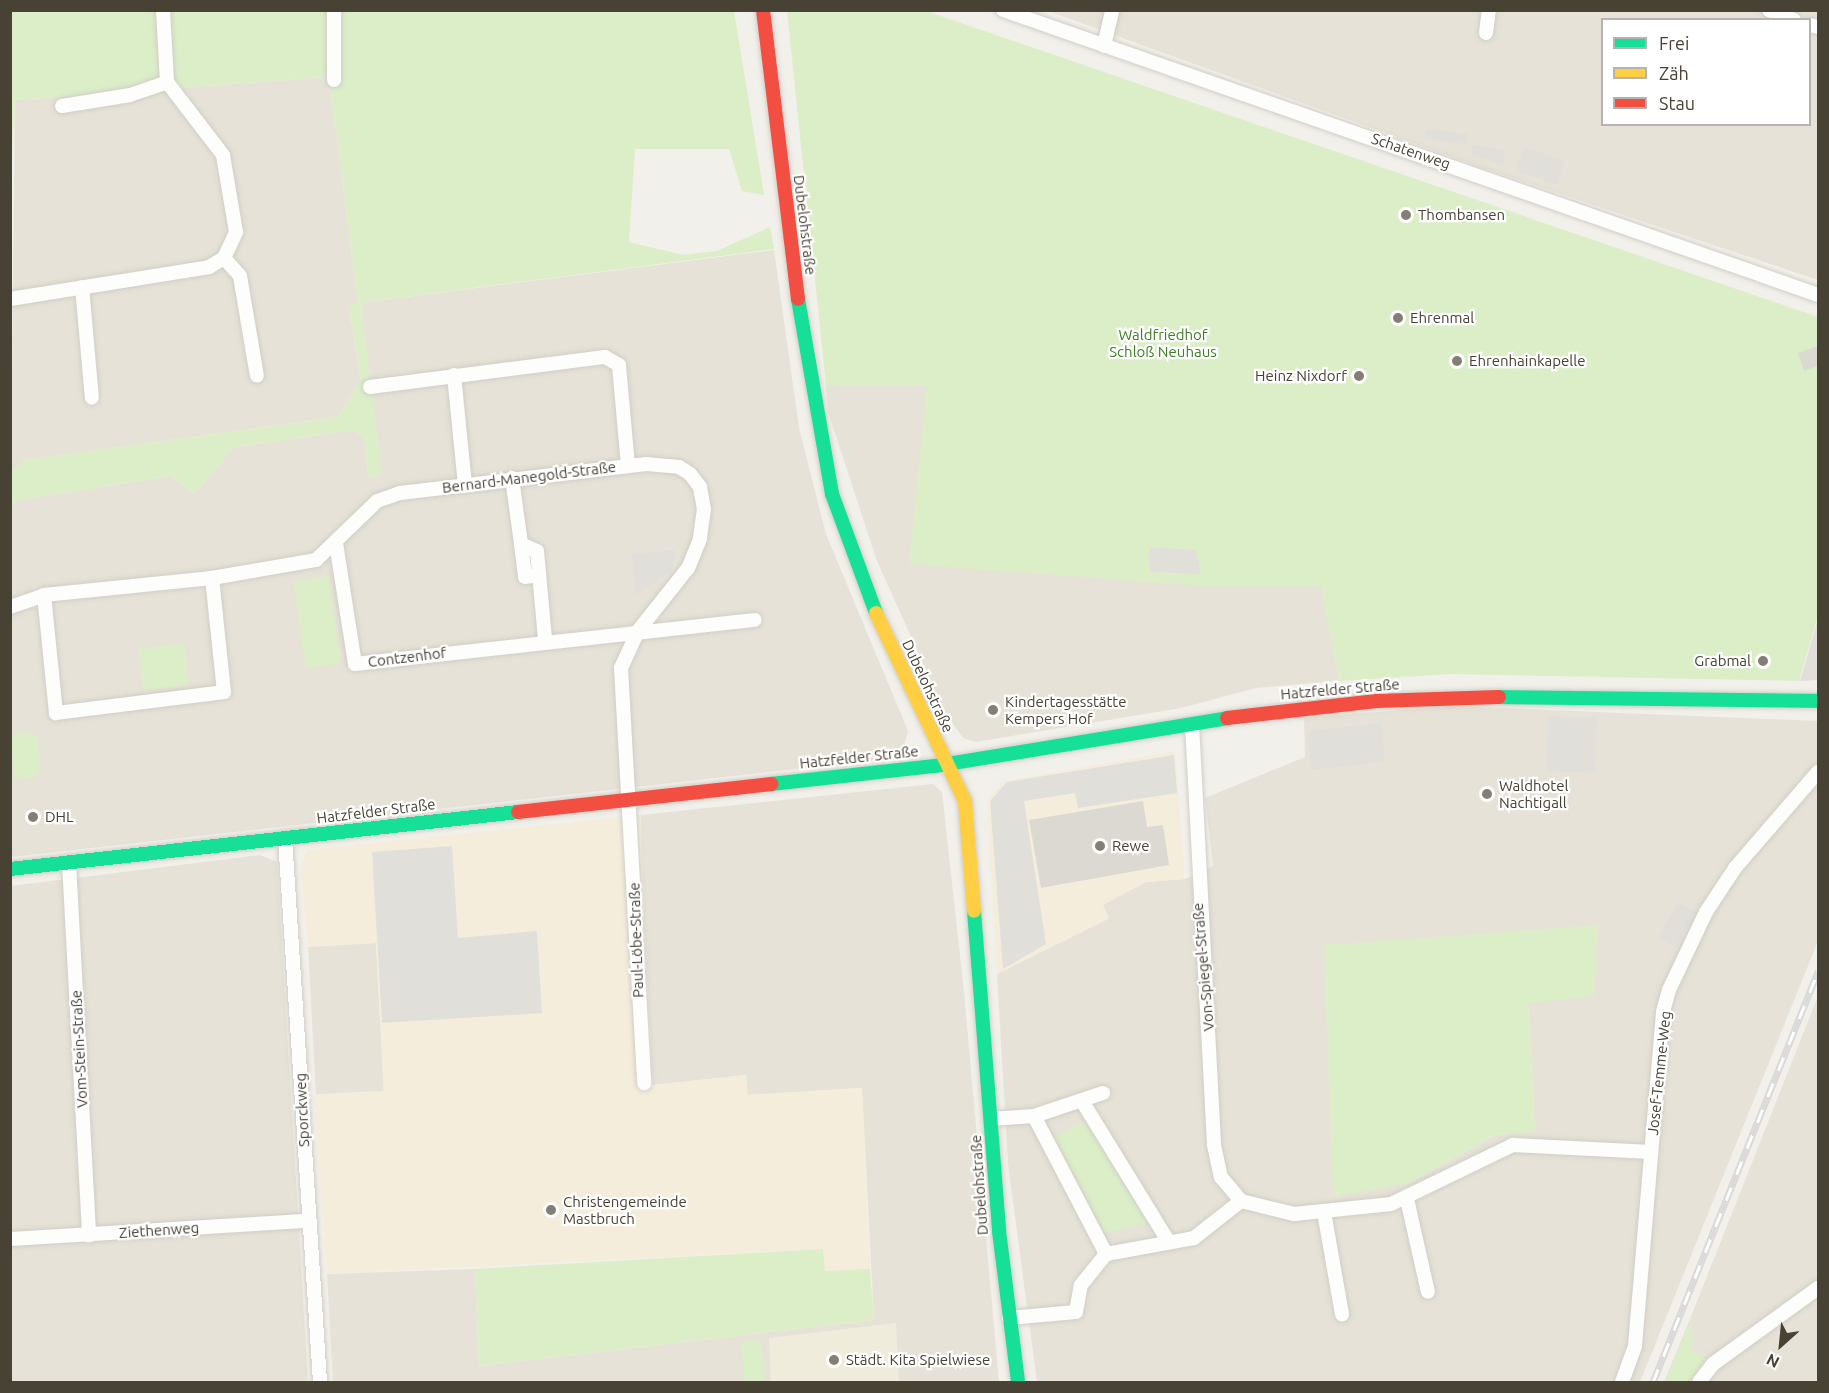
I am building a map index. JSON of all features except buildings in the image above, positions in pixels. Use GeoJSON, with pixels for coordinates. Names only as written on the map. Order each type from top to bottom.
{"type":"FeatureCollection","features":[{"type":"Feature","properties":{"kind":"street"},"geometry":{"type":"LineString","coordinates":[[10,298],[209,267],[224,258],[236,232],[223,155],[167,82],[163,10]]}},
{"type":"Feature","properties":{"kind":"street"},"geometry":{"type":"LineString","coordinates":[[334,10],[334,80]]}},
{"type":"Feature","properties":{"kind":"street","name":"Dubelohstraße"},"geometry":{"type":"LineString","coordinates":[[763,10],[808,380],[832,494],[875,611],[967,816],[991,1119],[1009,1318],[1018,1383]]}},
{"type":"Feature","properties":{"kind":"street","name":"Schatenweg"},"geometry":{"type":"LineString","coordinates":[[1003,10],[1818,295]]}},
{"type":"Feature","properties":{"kind":"street"},"geometry":{"type":"LineString","coordinates":[[1104,46],[1113,10]]}},
{"type":"Feature","properties":{"kind":"street"},"geometry":{"type":"LineString","coordinates":[[1486,33],[1489,10]]}},
{"type":"Feature","properties":{"kind":"street"},"geometry":{"type":"LineString","coordinates":[[1769,10],[1789,18]]}},
{"type":"Feature","properties":{"kind":"street"},"geometry":{"type":"LineString","coordinates":[[62,106],[130,95],[167,82]]}},
{"type":"Feature","properties":{"kind":"street"},"geometry":{"type":"LineString","coordinates":[[224,258],[240,276],[257,376]]}},
{"type":"Feature","properties":{"kind":"street"},"geometry":{"type":"LineString","coordinates":[[82,287],[92,399]]}},
{"type":"Feature","properties":{"kind":"street"},"geometry":{"type":"LineString","coordinates":[[370,387],[605,357],[619,365],[628,465]]}},
{"type":"Feature","properties":{"kind":"street"},"geometry":{"type":"LineString","coordinates":[[454,375],[465,485]]}},
{"type":"Feature","properties":{"kind":"street","name":"Bernard-Manegold-Straße"},"geometry":{"type":"LineString","coordinates":[[10,607],[44,595],[212,578],[305,563],[336,543],[377,501],[513,478],[628,465],[679,467],[700,487],[704,509],[702,531],[688,568],[638,631],[621,668],[632,798]]}},
{"type":"Feature","properties":{"kind":"street"},"geometry":{"type":"LineString","coordinates":[[513,478],[521,544],[537,551],[545,639]]}},
{"type":"Feature","properties":{"kind":"street","name":"Contzenhof"},"geometry":{"type":"LineString","coordinates":[[336,543],[355,664],[545,639],[638,631]]}},
{"type":"Feature","properties":{"kind":"street"},"geometry":{"type":"LineString","coordinates":[[44,595],[56,713],[224,692],[212,578]]}},
{"type":"Feature","properties":{"kind":"street"},"geometry":{"type":"LineString","coordinates":[[638,631],[755,620]]}},
{"type":"Feature","properties":{"kind":"street","name":"Hatzfelder Straße"},"geometry":{"type":"LineString","coordinates":[[10,869],[632,798],[946,765],[1192,724],[1448,696],[1818,700]]}},
{"type":"Feature","properties":{"kind":"street","name":"Von-Spiegel-Straße"},"geometry":{"type":"LineString","coordinates":[[1192,724],[1214,1145],[1221,1177],[1241,1201],[1268,1212],[1324,1212],[1407,1199],[1513,1145],[1651,1152]]}},
{"type":"Feature","properties":{"kind":"street","name":"Josef-Temme-Weg"},"geometry":{"type":"LineString","coordinates":[[1622,1383],[1635,1346],[1651,1152],[1669,990],[1706,912],[1735,868],[1818,772]]}},
{"type":"Feature","properties":{"kind":"street","name":"Paul-Löbe-Straße"},"geometry":{"type":"LineString","coordinates":[[632,798],[644,1083]]}},
{"type":"Feature","properties":{"kind":"street","name":"Sporckweg"},"geometry":{"type":"LineString","coordinates":[[285,838],[320,1383]]}},
{"type":"Feature","properties":{"kind":"street","name":"Vom-Stein-Straße"},"geometry":{"type":"LineString","coordinates":[[69,863],[89,1234]]}},
{"type":"Feature","properties":{"kind":"street"},"geometry":{"type":"LineString","coordinates":[[991,1119],[1034,1116],[1103,1093]]}},
{"type":"Feature","properties":{"kind":"street"},"geometry":{"type":"LineString","coordinates":[[1082,1101],[1168,1241]]}},
{"type":"Feature","properties":{"kind":"street"},"geometry":{"type":"LineString","coordinates":[[1034,1116],[1106,1254]]}},
{"type":"Feature","properties":{"kind":"street"},"geometry":{"type":"LineString","coordinates":[[1407,1199],[1428,1292]]}},
{"type":"Feature","properties":{"kind":"street"},"geometry":{"type":"LineString","coordinates":[[1009,1318],[1076,1312],[1081,1286],[1106,1254],[1194,1238],[1241,1201]]}},
{"type":"Feature","properties":{"kind":"street"},"geometry":{"type":"LineString","coordinates":[[1324,1212],[1342,1314]]}},
{"type":"Feature","properties":{"kind":"street","name":"Ziethenweg"},"geometry":{"type":"LineString","coordinates":[[10,1239],[308,1221]]}},
{"type":"Feature","properties":{"kind":"street"},"geometry":{"type":"LineString","coordinates":[[1699,1383],[1713,1364],[1818,1288]]}},
{"type":"Feature","properties":{"kind":"shaded area"},"geometry":{"type":"Polygon","coordinates":[[[1048,11],[1818,11],[1818,280],[1477,166],[1048,11]]]}},
{"type":"Feature","properties":{"kind":"shaded area"},"geometry":{"type":"Polygon","coordinates":[[[329,77],[358,303],[774,250],[799,428],[826,534],[908,731],[901,757],[11,857],[11,506],[17,500],[170,476],[195,494],[234,447],[354,430],[364,438],[369,479],[361,303],[349,306],[361,379],[338,417],[24,460],[11,473],[15,100],[329,77]]]}},
{"type":"Feature","properties":{"kind":"shaded area"},"geometry":{"type":"Polygon","coordinates":[[[1426,129],[1468,134],[1466,144],[1425,139],[1426,129]]]}},
{"type":"Feature","properties":{"kind":"shaded area"},"geometry":{"type":"Polygon","coordinates":[[[1473,145],[1505,150],[1503,165],[1472,155],[1473,145]]]}},
{"type":"Feature","properties":{"kind":"shaded area"},"geometry":{"type":"Polygon","coordinates":[[[1524,147],[1565,161],[1557,185],[1516,171],[1524,147]]]}},
{"type":"Feature","properties":{"kind":"shaded area"},"geometry":{"type":"Polygon","coordinates":[[[826,385],[927,386],[1200,586],[1322,586],[1339,681],[1256,688],[1181,708],[976,742],[963,738],[945,712],[877,561],[828,412],[826,385]]]}},
{"type":"Feature","properties":{"kind":"shaded area"},"geometry":{"type":"Polygon","coordinates":[[[1149,547],[1196,550],[1201,574],[1150,572],[1149,547]]]}},
{"type":"Feature","properties":{"kind":"shaded area"},"geometry":{"type":"Polygon","coordinates":[[[675,550],[673,570],[636,595],[632,554],[675,550]]]}},
{"type":"Feature","properties":{"kind":"shaded area"},"geometry":{"type":"Polygon","coordinates":[[[1818,619],[1818,680],[1800,681],[1818,619]]]}},
{"type":"Feature","properties":{"kind":"shaded area"},"geometry":{"type":"Polygon","coordinates":[[[1450,706],[1818,721],[1818,941],[1640,1382],[1037,1382],[1008,1164],[997,974],[1108,919],[1102,905],[1146,882],[1185,879],[1213,866],[1205,798],[1305,757],[1304,718],[1450,706]],[[1324,945],[1407,1184],[1495,1135],[1535,1131],[1528,1002],[1324,945]]]}},
{"type":"Feature","properties":{"kind":"shaded area"},"geometry":{"type":"Polygon","coordinates":[[[1548,716],[1597,718],[1595,773],[1546,771],[1548,716]]]}},
{"type":"Feature","properties":{"kind":"shaded area"},"geometry":{"type":"Polygon","coordinates":[[[1381,723],[1385,762],[1311,770],[1307,731],[1381,723]]]}},
{"type":"Feature","properties":{"kind":"shaded area"},"geometry":{"type":"Polygon","coordinates":[[[1175,751],[1185,879],[1146,882],[1103,905],[1109,918],[997,974],[987,800],[1004,781],[1175,751]]]}},
{"type":"Feature","properties":{"kind":"shaded area","name":"Rewe"},"geometry":{"type":"Polygon","coordinates":[[[1174,755],[1177,793],[1078,808],[1075,793],[1024,801],[1046,944],[1003,969],[990,801],[1007,782],[1174,755]]]}},
{"type":"Feature","properties":{"kind":"shaded area"},"geometry":{"type":"Polygon","coordinates":[[[933,784],[942,792],[964,992],[999,1382],[333,1382],[327,1274],[475,1269],[479,1366],[874,1320],[862,1088],[747,1095],[746,1075],[653,1085],[639,822],[641,815],[933,784]]]}},
{"type":"Feature","properties":{"kind":"shaded area"},"geometry":{"type":"Polygon","coordinates":[[[641,815],[646,1027],[653,1085],[746,1075],[748,1095],[862,1088],[870,1269],[825,1271],[822,1249],[327,1274],[314,1095],[384,1091],[376,943],[308,947],[301,868],[307,850],[641,815]]]}},
{"type":"Feature","properties":{"kind":"shaded area"},"geometry":{"type":"Polygon","coordinates":[[[452,846],[458,938],[537,931],[542,1013],[382,1023],[372,852],[452,846]]]}},
{"type":"Feature","properties":{"kind":"shaded area"},"geometry":{"type":"Polygon","coordinates":[[[260,855],[277,862],[308,1382],[11,1382],[10,886],[260,855]]]}},
{"type":"Feature","properties":{"kind":"shaded area"},"geometry":{"type":"Polygon","coordinates":[[[1678,902],[1696,912],[1676,948],[1658,938],[1678,902]]]}},
{"type":"Feature","properties":{"kind":"shaded area"},"geometry":{"type":"Polygon","coordinates":[[[376,943],[384,1091],[316,1094],[308,947],[376,943]]]}},
{"type":"Feature","properties":{"kind":"shaded area"},"geometry":{"type":"Polygon","coordinates":[[[1818,996],[1818,1382],[1664,1382],[1692,1314],[1818,996]]]}},
{"type":"Feature","properties":{"kind":"shaded area","name":"Städt. Kita Spielwiese"},"geometry":{"type":"Polygon","coordinates":[[[896,1323],[899,1382],[771,1382],[769,1338],[896,1323]]]}},
{"type":"Feature","properties":{"kind":"green space"},"geometry":{"type":"Polygon","coordinates":[[[11,11],[734,11],[764,195],[742,191],[729,149],[635,149],[629,242],[683,255],[717,251],[770,227],[774,249],[358,303],[329,77],[15,100],[11,176],[11,11]]]}},
{"type":"Feature","properties":{"kind":"green space","name":"Waldfriedhof Schloß Neuhaus"},"geometry":{"type":"Polygon","coordinates":[[[787,11],[926,11],[1818,317],[1818,616],[1799,681],[1450,674],[1339,681],[1321,586],[1200,586],[909,564],[927,386],[826,385],[787,11]]]}},
{"type":"Feature","properties":{"kind":"green space"},"geometry":{"type":"Polygon","coordinates":[[[361,303],[382,475],[369,479],[364,438],[354,430],[234,447],[195,494],[170,476],[17,500],[11,506],[11,473],[23,460],[338,417],[361,379],[349,305],[361,303]]]}},
{"type":"Feature","properties":{"kind":"green space"},"geometry":{"type":"Polygon","coordinates":[[[329,576],[341,663],[306,668],[293,581],[329,576]]]}},
{"type":"Feature","properties":{"kind":"green space"},"geometry":{"type":"Polygon","coordinates":[[[184,643],[189,685],[143,690],[138,649],[184,643]]]}},
{"type":"Feature","properties":{"kind":"green space"},"geometry":{"type":"Polygon","coordinates":[[[28,731],[37,737],[41,767],[35,778],[22,779],[15,775],[11,742],[15,734],[28,731]]]}},
{"type":"Feature","properties":{"kind":"green space"},"geometry":{"type":"Polygon","coordinates":[[[1598,925],[1594,996],[1528,1003],[1535,1132],[1495,1135],[1407,1184],[1333,1196],[1324,945],[1598,925]]]}},
{"type":"Feature","properties":{"kind":"green space"},"geometry":{"type":"Polygon","coordinates":[[[1088,1119],[1126,1188],[1149,1223],[1105,1233],[1054,1137],[1088,1119]]]}},
{"type":"Feature","properties":{"kind":"green space"},"geometry":{"type":"Polygon","coordinates":[[[823,1249],[825,1271],[870,1269],[874,1320],[479,1366],[475,1269],[823,1249]]]}},
{"type":"Feature","properties":{"kind":"green space"},"geometry":{"type":"Polygon","coordinates":[[[1692,1317],[1692,1350],[1706,1359],[1690,1382],[1665,1382],[1692,1317]]]}},
{"type":"Feature","properties":{"kind":"green space"},"geometry":{"type":"Polygon","coordinates":[[[761,1340],[765,1382],[745,1382],[741,1342],[761,1340]]]}},
{"type":"Feature","properties":{"kind":"railway"},"geometry":{"type":"LineString","coordinates":[[1653,1382],[1818,971]]}},
{"type":"Feature","properties":{"kind":"traffic: fast"},"geometry":{"type":"LineString","coordinates":[[798,299],[832,494],[876,613]]}},
{"type":"Feature","properties":{"kind":"traffic: fast"},"geometry":{"type":"LineString","coordinates":[[1499,697],[1818,701]]}},
{"type":"Feature","properties":{"kind":"traffic: fast"},"geometry":{"type":"LineString","coordinates":[[771,784],[935,766],[1227,718]]}},
{"type":"Feature","properties":{"kind":"traffic: fast"},"geometry":{"type":"LineString","coordinates":[[10,869],[518,812]]}},
{"type":"Feature","properties":{"kind":"traffic: fast"},"geometry":{"type":"LineString","coordinates":[[974,911],[999,1231],[1018,1382]]}},
{"type":"Feature","properties":{"kind":"traffic: slow"},"geometry":{"type":"LineString","coordinates":[[876,613],[965,801],[974,911]]}},
{"type":"Feature","properties":{"kind":"traffic: jam"},"geometry":{"type":"LineString","coordinates":[[763,10],[798,299]]}},
{"type":"Feature","properties":{"kind":"traffic: jam"},"geometry":{"type":"LineString","coordinates":[[1227,718],[1376,701],[1499,697]]}},
{"type":"Feature","properties":{"kind":"traffic: jam"},"geometry":{"type":"LineString","coordinates":[[518,812],[771,784]]}},
{"type":"Feature","properties":{"kind":"place","name":"Thombansen"},"geometry":{"type":"Point","coordinates":[1406,215]}},
{"type":"Feature","properties":{"kind":"place","name":"Ehrenmal"},"geometry":{"type":"Point","coordinates":[1398,318]}},
{"type":"Feature","properties":{"kind":"place","name":"Ehrenhainkapelle"},"geometry":{"type":"Point","coordinates":[1457,361]}},
{"type":"Feature","properties":{"kind":"place","name":"Heinz Nixdorf"},"geometry":{"type":"Point","coordinates":[1359,376]}},
{"type":"Feature","properties":{"kind":"place","name":"Grabmal"},"geometry":{"type":"Point","coordinates":[1763,661]}},
{"type":"Feature","properties":{"kind":"place","name":"Kindertagesstätte Kempers Hof"},"geometry":{"type":"Point","coordinates":[993,710]}},
{"type":"Feature","properties":{"kind":"place","name":"Waldhotel Nachtigall"},"geometry":{"type":"Point","coordinates":[1487,794]}},
{"type":"Feature","properties":{"kind":"place","name":"DHL"},"geometry":{"type":"Point","coordinates":[33,817]}},
{"type":"Feature","properties":{"kind":"place","name":"Rewe"},"geometry":{"type":"Point","coordinates":[1100,846]}},
{"type":"Feature","properties":{"kind":"place","name":"Christengemeinde Mastbruch"},"geometry":{"type":"Point","coordinates":[551,1210]}},
{"type":"Feature","properties":{"kind":"place","name":"Städt. Kita Spielwiese"},"geometry":{"type":"Point","coordinates":[834,1360]}}]}
